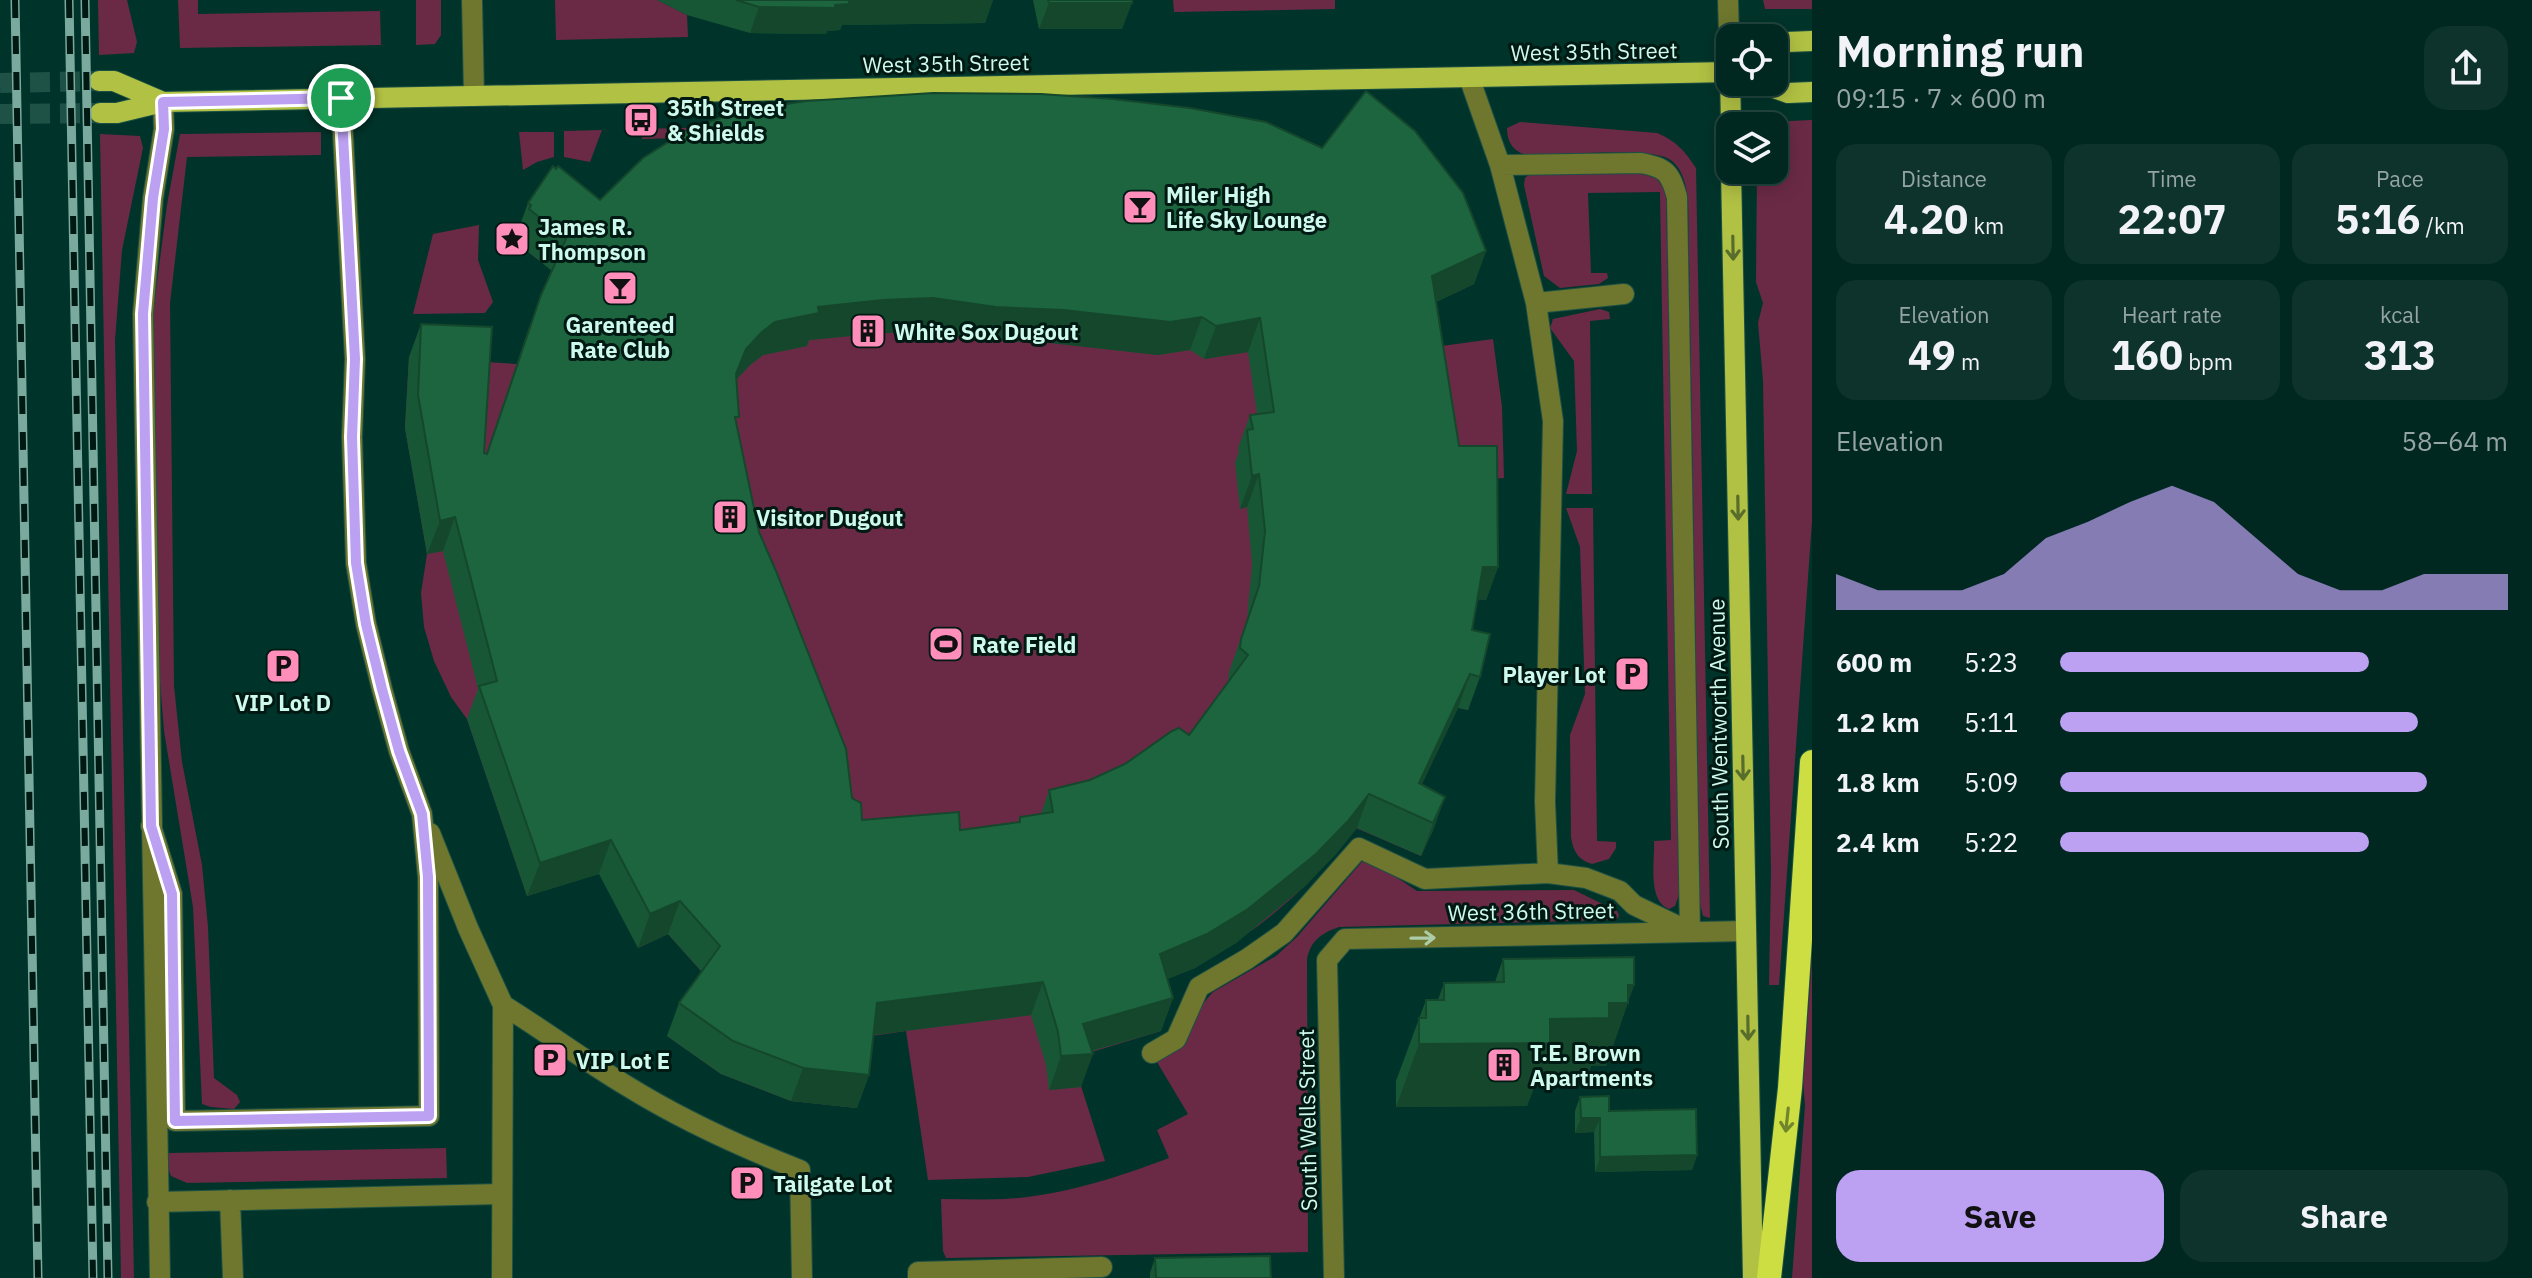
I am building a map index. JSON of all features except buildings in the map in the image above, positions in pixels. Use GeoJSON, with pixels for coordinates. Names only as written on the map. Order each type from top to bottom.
{"type":"FeatureCollection","features":[{"type":"Feature","properties":{"kind":"highway"},"geometry":{"type":"LineString","coordinates":[[1769,1278],[1790,1088],[1812,762]]}},
{"type":"Feature","properties":{"kind":"main road"},"geometry":{"type":"LineString","coordinates":[[1788,44],[1812,41]]}},
{"type":"Feature","properties":{"kind":"main road","name":"West 35th Street"},"geometry":{"type":"LineString","coordinates":[[100,113],[117,113],[163,102],[1716,72]]}},
{"type":"Feature","properties":{"kind":"main road","name":"West 35th Street"},"geometry":{"type":"LineString","coordinates":[[99,81],[114,81],[163,102]]}},
{"type":"Feature","properties":{"kind":"main road"},"geometry":{"type":"LineString","coordinates":[[1788,93],[1812,92]]}},
{"type":"Feature","properties":{"kind":"main road","name":"South Wentworth Avenue"},"geometry":{"type":"LineString","coordinates":[[1731,184],[1753,1278]]}},
{"type":"Feature","properties":{"kind":"street"},"geometry":{"type":"LineString","coordinates":[[472,0],[474,96]]}},
{"type":"Feature","properties":{"kind":"street"},"geometry":{"type":"LineString","coordinates":[[1728,0],[1729,24]]}},
{"type":"Feature","properties":{"kind":"street"},"geometry":{"type":"LineString","coordinates":[[1469,77],[1500,165],[1536,303],[1553,421],[1545,802],[1548,873]]}},
{"type":"Feature","properties":{"kind":"street"},"geometry":{"type":"LineString","coordinates":[[341,98],[355,359],[352,469],[356,563],[366,624],[399,751],[468,928],[503,1005],[502,1278]]}},
{"type":"Feature","properties":{"kind":"street"},"geometry":{"type":"LineString","coordinates":[[160,1278],[143,314],[153,198],[164,129],[163,102]]}},
{"type":"Feature","properties":{"kind":"street"},"geometry":{"type":"LineString","coordinates":[[1152,1053],[1176,1039],[1199,987],[1284,933],[1359,848],[1425,879],[1548,873],[1586,878],[1620,891],[1634,905],[1690,932],[1677,197],[1671,178],[1660,166],[1641,163],[1500,165]]}},
{"type":"Feature","properties":{"kind":"street"},"geometry":{"type":"LineString","coordinates":[[1536,303],[1624,294]]}},
{"type":"Feature","properties":{"kind":"street"},"geometry":{"type":"LineString","coordinates":[[151,826],[172,894],[175,1121],[429,1116],[429,891],[422,814]]}},
{"type":"Feature","properties":{"kind":"street","name":"West 36th Street"},"geometry":{"type":"LineString","coordinates":[[1327,960],[1345,939],[1746,931]]}},
{"type":"Feature","properties":{"kind":"street","name":"South Wells Street"},"geometry":{"type":"LineString","coordinates":[[1327,960],[1334,1278]]}},
{"type":"Feature","properties":{"kind":"street"},"geometry":{"type":"LineString","coordinates":[[503,1005],[626,1086],[704,1128],[800,1170],[802,1278]]}},
{"type":"Feature","properties":{"kind":"street"},"geometry":{"type":"LineString","coordinates":[[157,1202],[501,1194]]}},
{"type":"Feature","properties":{"kind":"street"},"geometry":{"type":"LineString","coordinates":[[230,1200],[233,1278]]}},
{"type":"Feature","properties":{"kind":"street"},"geometry":{"type":"LineString","coordinates":[[918,1275],[1102,1267]]}},
{"type":"Feature","properties":{"kind":"shaded area"},"geometry":{"type":"Polygon","coordinates":[[[98,0],[127,0],[137,42],[134,53],[99,55],[98,0]]]}},
{"type":"Feature","properties":{"kind":"shaded area"},"geometry":{"type":"Polygon","coordinates":[[[178,0],[198,0],[198,14],[380,11],[381,45],[180,48],[178,0]]]}},
{"type":"Feature","properties":{"kind":"shaded area"},"geometry":{"type":"Polygon","coordinates":[[[416,0],[441,0],[441,35],[435,44],[416,45],[416,0]]]}},
{"type":"Feature","properties":{"kind":"shaded area"},"geometry":{"type":"Polygon","coordinates":[[[555,0],[657,0],[687,15],[688,37],[556,40],[555,0]]]}},
{"type":"Feature","properties":{"kind":"shaded area"},"geometry":{"type":"Polygon","coordinates":[[[1173,0],[1335,0],[1335,9],[1174,12],[1173,0]]]}},
{"type":"Feature","properties":{"kind":"shaded area"},"geometry":{"type":"Polygon","coordinates":[[[1763,0],[1812,0],[1812,9],[1765,9],[1763,0]]]}},
{"type":"Feature","properties":{"kind":"shaded area"},"geometry":{"type":"Polygon","coordinates":[[[1812,120],[1812,521],[1779,985],[1769,985],[1771,871],[1763,380],[1758,323],[1763,303],[1756,282],[1757,184],[1788,184],[1788,121],[1812,120]]]}},
{"type":"Feature","properties":{"kind":"shaded area"},"geometry":{"type":"Polygon","coordinates":[[[1520,122],[1657,133],[1680,147],[1696,168],[1710,918],[1703,916],[1700,904],[1686,186],[1677,166],[1659,155],[1623,152],[1526,155],[1518,151],[1508,138],[1507,128],[1520,122]]]}},
{"type":"Feature","properties":{"kind":"shaded area"},"geometry":{"type":"Polygon","coordinates":[[[718,127],[718,137],[642,139],[642,129],[718,127]]]}},
{"type":"Feature","properties":{"kind":"shaded area"},"geometry":{"type":"Polygon","coordinates":[[[602,130],[590,162],[564,157],[564,131],[602,130]]]}},
{"type":"Feature","properties":{"kind":"shaded area"},"geometry":{"type":"Polygon","coordinates":[[[321,132],[321,155],[187,157],[170,303],[174,686],[182,762],[202,865],[208,927],[214,1078],[237,1095],[240,1102],[234,1109],[211,1107],[202,1104],[193,907],[164,731],[159,669],[153,313],[180,134],[321,132]]]}},
{"type":"Feature","properties":{"kind":"shaded area"},"geometry":{"type":"Polygon","coordinates":[[[519,132],[554,132],[554,157],[523,170],[519,132]]]}},
{"type":"Feature","properties":{"kind":"shaded area"},"geometry":{"type":"Polygon","coordinates":[[[100,134],[140,136],[143,148],[122,250],[115,340],[134,1278],[121,1278],[100,134]]]}},
{"type":"Feature","properties":{"kind":"shaded area"},"geometry":{"type":"Polygon","coordinates":[[[1636,171],[1657,179],[1666,191],[1680,892],[1675,906],[1669,909],[1658,898],[1653,869],[1654,841],[1671,840],[1660,192],[1588,193],[1591,273],[1607,273],[1608,278],[1599,284],[1560,288],[1544,276],[1524,185],[1525,178],[1531,173],[1636,171]]]}},
{"type":"Feature","properties":{"kind":"shaded area"},"geometry":{"type":"Polygon","coordinates":[[[479,225],[478,260],[493,302],[485,313],[413,314],[433,234],[479,225]]]}},
{"type":"Feature","properties":{"kind":"shaded area","name":"Rate Field"},"geometry":{"type":"Polygon","coordinates":[[[1451,227],[1474,284],[1420,309],[1427,348],[1493,339],[1502,407],[1504,478],[1485,479],[1486,600],[1442,601],[1478,667],[1468,710],[1427,700],[1407,816],[1433,830],[1421,856],[1356,828],[1311,879],[1263,922],[1209,958],[1148,987],[1161,1031],[1072,1058],[1105,1161],[1028,1177],[928,1180],[906,1031],[865,1037],[857,1108],[791,1101],[721,1074],[667,1036],[708,979],[668,934],[638,948],[633,861],[527,896],[467,719],[451,697],[434,661],[424,627],[421,593],[427,554],[405,428],[409,357],[517,364],[529,328],[561,261],[545,248],[537,259],[516,242],[519,238],[516,236],[1451,227]]]}},
{"type":"Feature","properties":{"kind":"shaded area"},"geometry":{"type":"Polygon","coordinates":[[[1600,309],[1609,312],[1610,319],[1590,321],[1592,494],[1566,494],[1577,451],[1574,361],[1550,328],[1553,319],[1600,309]]]}},
{"type":"Feature","properties":{"kind":"shaded area"},"geometry":{"type":"Polygon","coordinates":[[[1566,508],[1593,508],[1597,841],[1616,842],[1616,848],[1609,859],[1592,864],[1577,854],[1571,837],[1570,735],[1585,694],[1580,547],[1566,508]]]}},
{"type":"Feature","properties":{"kind":"shaded area"},"geometry":{"type":"Polygon","coordinates":[[[1366,857],[1417,891],[1574,890],[1617,911],[1619,915],[1610,920],[1339,927],[1314,942],[1307,959],[1308,1252],[946,1258],[941,1199],[1004,1199],[1046,1194],[1109,1179],[1169,1158],[1157,1130],[1188,1114],[1157,1062],[1179,1048],[1200,1007],[1213,992],[1276,956],[1297,937],[1366,857]]]}},
{"type":"Feature","properties":{"kind":"shaded area"},"geometry":{"type":"Polygon","coordinates":[[[1812,959],[1812,1278],[1792,1278],[1805,1106],[1803,1081],[1812,959]]]}},
{"type":"Feature","properties":{"kind":"shaded area"},"geometry":{"type":"Polygon","coordinates":[[[446,1148],[447,1178],[187,1183],[171,1176],[163,1155],[170,1153],[446,1148]]]}},
{"type":"Feature","properties":{"kind":"tunnel"},"geometry":{"type":"LineString","coordinates":[[0,83],[99,81]]}},
{"type":"Feature","properties":{"kind":"tunnel"},"geometry":{"type":"LineString","coordinates":[[0,114],[100,113]]}},
{"type":"Feature","properties":{"kind":"railway"},"geometry":{"type":"LineString","coordinates":[[15,0],[38,1278]]}},
{"type":"Feature","properties":{"kind":"railway"},"geometry":{"type":"LineString","coordinates":[[69,0],[93,1278]]}},
{"type":"Feature","properties":{"kind":"railway"},"geometry":{"type":"LineString","coordinates":[[85,0],[108,1278]]}},
{"type":"Feature","properties":{"kind":"place","name":"35th Street & Shields"},"geometry":{"type":"Point","coordinates":[641,120]}},
{"type":"Feature","properties":{"kind":"place","name":"Miler High Life Sky Lounge"},"geometry":{"type":"Point","coordinates":[1140,207]}},
{"type":"Feature","properties":{"kind":"place","name":"James R. Thompson"},"geometry":{"type":"Point","coordinates":[512,239]}},
{"type":"Feature","properties":{"kind":"place","name":"Garenteed Rate Club"},"geometry":{"type":"Point","coordinates":[620,288]}},
{"type":"Feature","properties":{"kind":"place","name":"White Sox Dugout"},"geometry":{"type":"Point","coordinates":[868,331]}},
{"type":"Feature","properties":{"kind":"place","name":"Visitor Dugout"},"geometry":{"type":"Point","coordinates":[730,517]}},
{"type":"Feature","properties":{"kind":"place","name":"Rate Field"},"geometry":{"type":"Point","coordinates":[946,644]}},
{"type":"Feature","properties":{"kind":"place","name":"VIP Lot D"},"geometry":{"type":"Point","coordinates":[283,666]}},
{"type":"Feature","properties":{"kind":"place","name":"Player Lot"},"geometry":{"type":"Point","coordinates":[1632,674]}},
{"type":"Feature","properties":{"kind":"place","name":"VIP Lot E"},"geometry":{"type":"Point","coordinates":[550,1060]}},
{"type":"Feature","properties":{"kind":"place","name":"T.E. Brown Apartments"},"geometry":{"type":"Point","coordinates":[1504,1065]}},
{"type":"Feature","properties":{"kind":"place","name":"Tailgate Lot"},"geometry":{"type":"Point","coordinates":[747,1183]}},
{"type":"Feature","properties":{"kind":"route"},"geometry":{"type":"LineString","coordinates":[[341,98],[355,359],[352,437],[356,563],[366,624],[382,689],[399,751],[422,814],[430,945],[429,1116],[175,1121],[172,894],[151,826],[143,314],[153,198],[164,129],[163,102],[341,98]]}}]}
